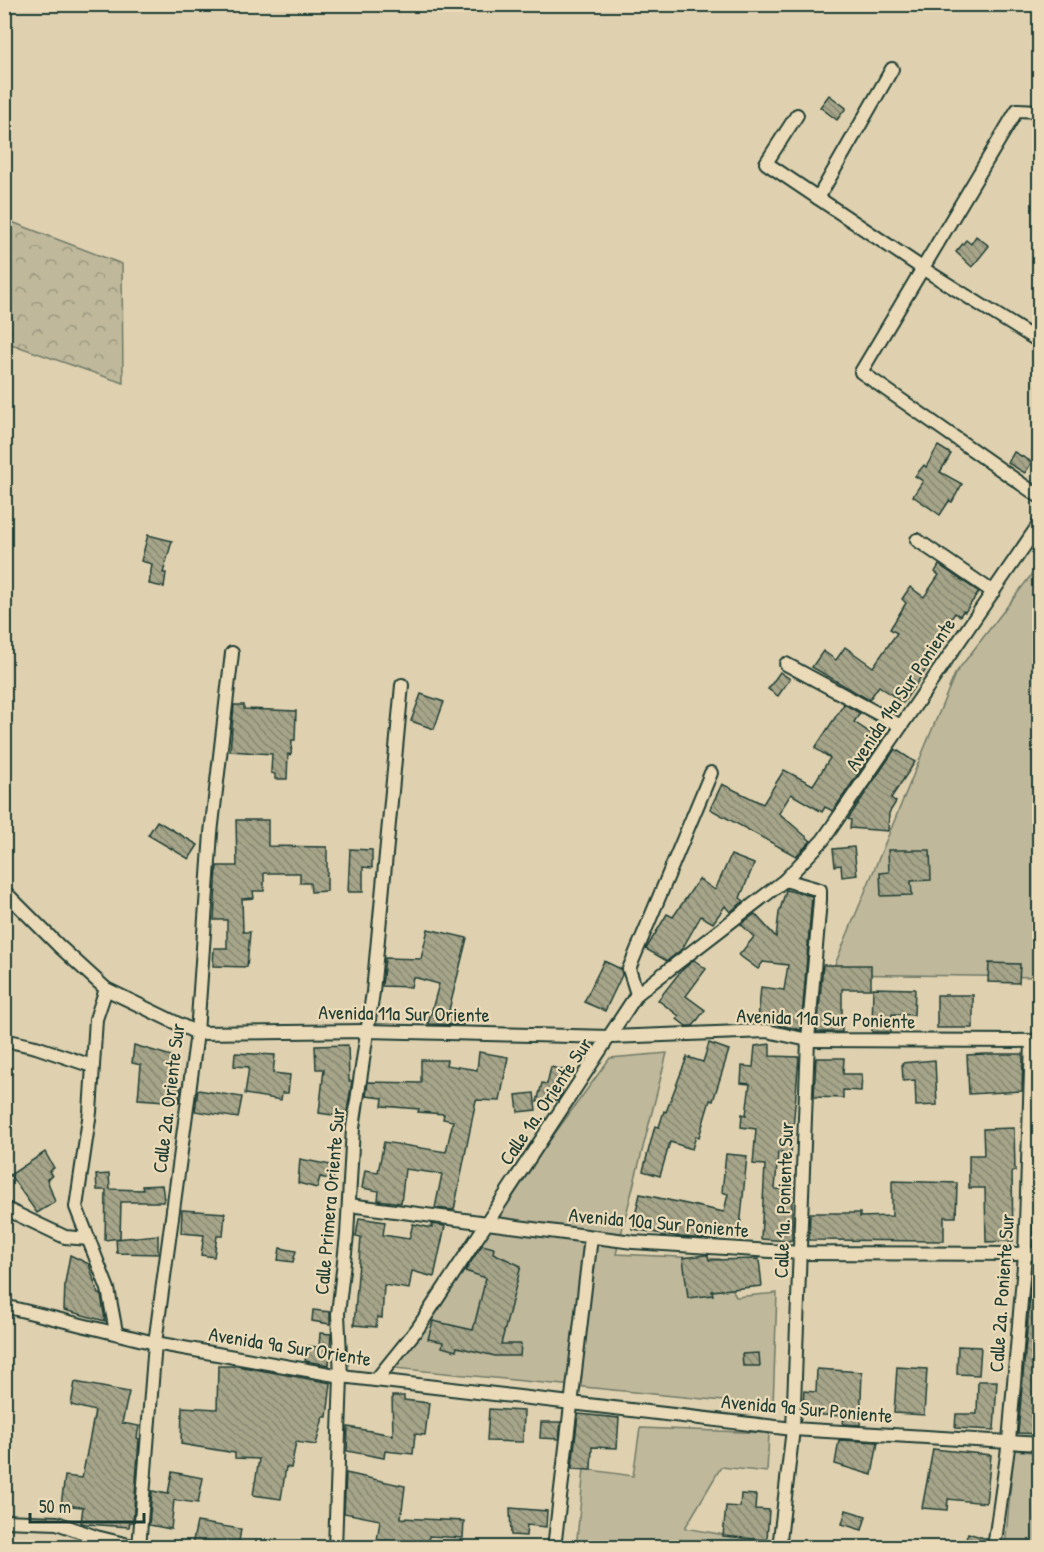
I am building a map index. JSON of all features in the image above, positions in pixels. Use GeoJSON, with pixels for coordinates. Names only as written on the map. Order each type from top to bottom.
{"type":"FeatureCollection","features":[{"type":"Feature","properties":{"kind":"street"},"geometry":{"type":"LineString","coordinates":[[818,198],[892,69]]}},
{"type":"Feature","properties":{"kind":"street"},"geometry":{"type":"LineString","coordinates":[[1040,111],[1017,110],[861,372],[1040,497]]}},
{"type":"Feature","properties":{"kind":"street"},"geometry":{"type":"LineString","coordinates":[[796,115],[766,163],[922,268],[1040,342]]}},
{"type":"Feature","properties":{"kind":"street","name":"Avenida 14a Sur Poniente"},"geometry":{"type":"LineString","coordinates":[[784,880],[823,840],[1040,524]]}},
{"type":"Feature","properties":{"kind":"street"},"geometry":{"type":"LineString","coordinates":[[916,540],[993,592]]}},
{"type":"Feature","properties":{"kind":"street","name":"Calle 2a. Oriente Sur"},"geometry":{"type":"LineString","coordinates":[[140,1547],[155,1343],[197,1033],[211,833],[232,653]]}},
{"type":"Feature","properties":{"kind":"street"},"geometry":{"type":"LineString","coordinates":[[786,664],[901,726]]}},
{"type":"Feature","properties":{"kind":"street","name":"Calle Primera Oriente Sur"},"geometry":{"type":"LineString","coordinates":[[341,1376],[338,1314],[349,1205],[353,1128],[373,993],[402,686]]}},
{"type":"Feature","properties":{"kind":"street"},"geometry":{"type":"LineString","coordinates":[[637,994],[629,969],[711,772]]}},
{"type":"Feature","properties":{"kind":"street","name":"Calle 1a. Oriente Sur"},"geometry":{"type":"LineString","coordinates":[[376,1380],[418,1328],[611,1037],[637,994],[784,880]]}},
{"type":"Feature","properties":{"kind":"street","name":"Calle 1a. Poniente Sur"},"geometry":{"type":"LineString","coordinates":[[779,1548],[793,1429],[808,1040],[820,890],[784,880]]}},
{"type":"Feature","properties":{"kind":"street"},"geometry":{"type":"LineString","coordinates":[[4,891],[58,946],[106,989],[197,1033]]}},
{"type":"Feature","properties":{"kind":"street"},"geometry":{"type":"LineString","coordinates":[[106,989],[96,1019],[90,1112],[76,1207],[108,1289],[116,1332]]}},
{"type":"Feature","properties":{"kind":"street","name":"Avenida 11a Sur Oriente"},"geometry":{"type":"LineString","coordinates":[[197,1033],[367,1031],[611,1037]]}},
{"type":"Feature","properties":{"kind":"street","name":"Avenida 11a Sur Poniente"},"geometry":{"type":"LineString","coordinates":[[611,1037],[767,1031],[808,1040],[1036,1041]]}},
{"type":"Feature","properties":{"kind":"street"},"geometry":{"type":"LineString","coordinates":[[4,1040],[36,1047],[92,1066]]}},
{"type":"Feature","properties":{"kind":"street","name":"Calle 2a. Poniente Sur"},"geometry":{"type":"LineString","coordinates":[[994,1548],[1009,1441],[1025,1254],[1036,1041]]}},
{"type":"Feature","properties":{"kind":"street","name":"Avenida 10a Sur Poniente"},"geometry":{"type":"LineString","coordinates":[[349,1205],[591,1237],[801,1253],[1040,1254]]}},
{"type":"Feature","properties":{"kind":"street"},"geometry":{"type":"LineString","coordinates":[[4,1208],[64,1237],[88,1239]]}},
{"type":"Feature","properties":{"kind":"street"},"geometry":{"type":"LineString","coordinates":[[554,1548],[573,1405],[591,1237]]}},
{"type":"Feature","properties":{"kind":"street","name":"Avenida 9a Sur Oriente"},"geometry":{"type":"LineString","coordinates":[[4,1306],[155,1343],[341,1376],[573,1405]]}},
{"type":"Feature","properties":{"kind":"street"},"geometry":{"type":"LineString","coordinates":[[335,1548],[341,1376]]}},
{"type":"Feature","properties":{"kind":"street","name":"Avenida 9a Sur Poniente"},"geometry":{"type":"LineString","coordinates":[[573,1405],[793,1429],[1040,1444]]}},
{"type":"Feature","properties":{"kind":"street"},"geometry":{"type":"LineString","coordinates":[[4,1521],[57,1523],[96,1537],[140,1547]]}},
{"type":"Feature","properties":{"kind":"green space"},"geometry":{"type":"Polygon","coordinates":[[[4,219],[122,264],[123,383],[5,342],[4,219]]]}},
{"type":"Feature","properties":{"kind":"green space"},"geometry":{"type":"Polygon","coordinates":[[[1039,565],[1039,977],[831,974],[955,674],[1039,565]]]}},
{"type":"Feature","properties":{"kind":"green space"},"geometry":{"type":"Polygon","coordinates":[[[667,1053],[616,1254],[720,1259],[736,1297],[777,1293],[773,1406],[384,1367],[610,1058],[667,1053]]]}},
{"type":"Feature","properties":{"kind":"green space"},"geometry":{"type":"Polygon","coordinates":[[[640,1428],[769,1433],[767,1472],[721,1467],[685,1528],[764,1542],[764,1547],[576,1548],[584,1469],[633,1476],[640,1428]]]}},
{"type":"Feature","properties":{"kind":"green space"},"geometry":{"type":"Polygon","coordinates":[[[1014,1450],[1039,1453],[1039,1547],[1005,1547],[1014,1450]]]}},
{"type":"Feature","properties":{"kind":"building"},"geometry":{"type":"Polygon","coordinates":[[[829,95],[846,108],[837,120],[820,107],[829,95]]]}},
{"type":"Feature","properties":{"kind":"building"},"geometry":{"type":"Polygon","coordinates":[[[976,236],[989,246],[972,267],[956,252],[966,240],[971,244],[976,236]]]}},
{"type":"Feature","properties":{"kind":"building"},"geometry":{"type":"Polygon","coordinates":[[[938,446],[951,454],[940,472],[962,484],[952,502],[949,501],[940,515],[913,496],[923,481],[915,476],[924,465],[926,467],[938,446]]]}},
{"type":"Feature","properties":{"kind":"building"},"geometry":{"type":"Polygon","coordinates":[[[1014,452],[1032,462],[1025,473],[1008,463],[1014,452]]]}},
{"type":"Feature","properties":{"kind":"building"},"geometry":{"type":"Polygon","coordinates":[[[148,535],[172,541],[163,573],[166,573],[164,587],[149,584],[152,564],[141,561],[148,535]]]}},
{"type":"Feature","properties":{"kind":"building"},"geometry":{"type":"Polygon","coordinates":[[[939,565],[979,592],[965,612],[963,611],[960,616],[955,613],[940,635],[947,639],[903,703],[879,686],[869,700],[812,667],[823,651],[836,660],[845,647],[873,667],[897,633],[890,629],[906,603],[902,599],[910,587],[924,597],[939,575],[935,572],[939,565]]]}},
{"type":"Feature","properties":{"kind":"building"},"geometry":{"type":"Polygon","coordinates":[[[780,672],[790,679],[778,696],[768,689],[780,672]]]}},
{"type":"Feature","properties":{"kind":"building"},"geometry":{"type":"Polygon","coordinates":[[[421,694],[444,702],[434,729],[411,721],[421,694]]]}},
{"type":"Feature","properties":{"kind":"building"},"geometry":{"type":"Polygon","coordinates":[[[844,704],[860,713],[854,722],[881,740],[833,811],[825,807],[822,812],[791,794],[779,813],[811,841],[796,856],[710,809],[722,784],[763,804],[784,770],[813,785],[830,758],[815,748],[844,704]]]}},
{"type":"Feature","properties":{"kind":"building"},"geometry":{"type":"Polygon","coordinates":[[[234,705],[244,705],[244,709],[296,711],[295,740],[292,740],[291,755],[288,754],[287,779],[275,779],[275,774],[271,773],[272,754],[230,751],[234,705]]]}},
{"type":"Feature","properties":{"kind":"building"},"geometry":{"type":"Polygon","coordinates":[[[895,749],[915,762],[891,798],[896,802],[889,813],[888,831],[850,828],[851,820],[848,819],[895,749]]]}},
{"type":"Feature","properties":{"kind":"building"},"geometry":{"type":"Polygon","coordinates":[[[236,820],[268,820],[268,846],[327,847],[327,891],[311,892],[310,883],[300,883],[300,873],[264,873],[264,891],[253,891],[254,898],[242,899],[243,932],[250,932],[247,967],[213,966],[214,948],[227,948],[227,920],[214,920],[217,866],[237,866],[236,820]]]}},
{"type":"Feature","properties":{"kind":"building"},"geometry":{"type":"Polygon","coordinates":[[[157,821],[198,845],[189,859],[148,835],[157,821]]]}},
{"type":"Feature","properties":{"kind":"building"},"geometry":{"type":"Polygon","coordinates":[[[854,847],[857,875],[842,877],[841,865],[835,866],[833,849],[854,847]]]}},
{"type":"Feature","properties":{"kind":"building"},"geometry":{"type":"Polygon","coordinates":[[[350,849],[372,850],[372,868],[363,867],[363,892],[348,892],[350,849]]]}},
{"type":"Feature","properties":{"kind":"building"},"geometry":{"type":"Polygon","coordinates":[[[888,850],[930,850],[931,880],[911,881],[912,895],[881,896],[880,873],[889,872],[888,850]]]}},
{"type":"Feature","properties":{"kind":"building"},"geometry":{"type":"Polygon","coordinates":[[[731,855],[754,864],[740,898],[744,901],[730,912],[725,906],[713,923],[701,916],[682,949],[667,961],[646,949],[667,914],[673,917],[699,879],[715,890],[731,855]]]}},
{"type":"Feature","properties":{"kind":"building"},"geometry":{"type":"Polygon","coordinates":[[[786,890],[812,896],[801,1030],[779,1025],[779,1022],[758,1020],[761,987],[784,990],[788,965],[763,962],[758,969],[739,955],[754,937],[741,924],[755,914],[776,937],[779,913],[786,890]]]}},
{"type":"Feature","properties":{"kind":"building"},"geometry":{"type":"Polygon","coordinates":[[[428,929],[467,938],[449,1010],[466,1015],[463,1025],[428,1024],[439,984],[413,977],[411,987],[382,986],[385,958],[421,959],[428,929]]]}},
{"type":"Feature","properties":{"kind":"building"},"geometry":{"type":"Polygon","coordinates":[[[694,960],[706,969],[686,996],[705,1010],[693,1026],[686,1026],[677,1019],[679,1016],[658,1000],[680,972],[694,960]]]}},
{"type":"Feature","properties":{"kind":"building"},"geometry":{"type":"Polygon","coordinates":[[[604,961],[621,969],[622,975],[605,1011],[584,1002],[604,961]]]}},
{"type":"Feature","properties":{"kind":"building"},"geometry":{"type":"Polygon","coordinates":[[[989,963],[1020,964],[1019,983],[988,982],[989,963]]]}},
{"type":"Feature","properties":{"kind":"building"},"geometry":{"type":"Polygon","coordinates":[[[823,965],[871,965],[871,989],[842,989],[842,1032],[817,1032],[823,965]]]}},
{"type":"Feature","properties":{"kind":"building"},"geometry":{"type":"Polygon","coordinates":[[[873,988],[915,989],[914,1015],[892,1014],[891,1032],[872,1032],[873,988]]]}},
{"type":"Feature","properties":{"kind":"building"},"geometry":{"type":"Polygon","coordinates":[[[937,995],[973,995],[973,1028],[937,1028],[937,995]]]}},
{"type":"Feature","properties":{"kind":"building"},"geometry":{"type":"Polygon","coordinates":[[[709,1043],[729,1050],[699,1137],[696,1136],[692,1149],[670,1142],[660,1176],[643,1171],[655,1126],[659,1127],[664,1111],[666,1112],[687,1057],[703,1062],[709,1043]]]}},
{"type":"Feature","properties":{"kind":"building"},"geometry":{"type":"Polygon","coordinates":[[[770,1044],[770,1056],[799,1057],[791,1153],[778,1152],[775,1189],[792,1190],[792,1240],[788,1241],[761,1239],[765,1165],[753,1164],[756,1129],[741,1127],[742,1114],[746,1115],[750,1084],[741,1083],[742,1066],[753,1067],[755,1046],[770,1044]]]}},
{"type":"Feature","properties":{"kind":"building"},"geometry":{"type":"Polygon","coordinates":[[[134,1045],[175,1057],[174,1086],[181,1087],[179,1102],[138,1099],[141,1065],[132,1063],[134,1045]]]}},
{"type":"Feature","properties":{"kind":"building"},"geometry":{"type":"Polygon","coordinates":[[[348,1045],[349,1081],[352,1081],[346,1117],[319,1113],[324,1069],[316,1069],[315,1046],[348,1045]]]}},
{"type":"Feature","properties":{"kind":"building"},"geometry":{"type":"Polygon","coordinates":[[[479,1052],[508,1057],[500,1101],[476,1100],[454,1210],[435,1208],[442,1174],[405,1169],[401,1203],[378,1200],[379,1191],[362,1188],[365,1170],[378,1172],[384,1142],[446,1152],[453,1121],[443,1119],[444,1114],[382,1106],[383,1098],[366,1096],[368,1082],[421,1083],[421,1060],[447,1060],[446,1065],[477,1070],[479,1052]]]}},
{"type":"Feature","properties":{"kind":"building"},"geometry":{"type":"Polygon","coordinates":[[[235,1053],[275,1055],[273,1073],[290,1075],[288,1093],[282,1093],[281,1100],[245,1094],[249,1067],[234,1066],[235,1053]]]}},
{"type":"Feature","properties":{"kind":"building"},"geometry":{"type":"Polygon","coordinates":[[[1023,1054],[1022,1091],[969,1094],[967,1055],[1023,1054]]]}},
{"type":"Feature","properties":{"kind":"building"},"geometry":{"type":"Polygon","coordinates":[[[816,1058],[844,1058],[843,1074],[862,1074],[861,1091],[843,1090],[843,1098],[814,1097],[816,1058]]]}},
{"type":"Feature","properties":{"kind":"building"},"geometry":{"type":"Polygon","coordinates":[[[935,1060],[937,1105],[916,1106],[915,1080],[903,1081],[902,1063],[935,1060]]]}},
{"type":"Feature","properties":{"kind":"building"},"geometry":{"type":"Polygon","coordinates":[[[551,1067],[567,1071],[561,1095],[558,1100],[537,1102],[542,1083],[547,1084],[551,1067]]]}},
{"type":"Feature","properties":{"kind":"building"},"geometry":{"type":"Polygon","coordinates":[[[198,1090],[242,1097],[238,1118],[195,1111],[198,1090]]]}},
{"type":"Feature","properties":{"kind":"building"},"geometry":{"type":"Polygon","coordinates":[[[534,1093],[536,1110],[518,1112],[516,1095],[534,1093]]]}},
{"type":"Feature","properties":{"kind":"building"},"geometry":{"type":"Polygon","coordinates":[[[1014,1128],[1013,1241],[986,1242],[985,1188],[969,1188],[969,1155],[984,1155],[983,1129],[1014,1128]]]}},
{"type":"Feature","properties":{"kind":"building"},"geometry":{"type":"Polygon","coordinates":[[[45,1152],[54,1168],[49,1171],[52,1176],[47,1179],[55,1202],[37,1213],[10,1175],[45,1152]]]}},
{"type":"Feature","properties":{"kind":"building"},"geometry":{"type":"Polygon","coordinates":[[[726,1154],[747,1156],[739,1238],[706,1234],[706,1239],[681,1237],[632,1229],[640,1194],[724,1212],[728,1194],[722,1192],[726,1154]]]}},
{"type":"Feature","properties":{"kind":"building"},"geometry":{"type":"Polygon","coordinates":[[[300,1159],[336,1166],[333,1180],[320,1177],[317,1188],[298,1183],[300,1159]]]}},
{"type":"Feature","properties":{"kind":"building"},"geometry":{"type":"Polygon","coordinates":[[[109,1174],[110,1189],[143,1190],[142,1186],[162,1185],[164,1199],[163,1202],[121,1202],[120,1238],[105,1240],[106,1190],[97,1190],[96,1175],[109,1174]]]}},
{"type":"Feature","properties":{"kind":"building"},"geometry":{"type":"Polygon","coordinates":[[[892,1181],[957,1183],[956,1217],[944,1217],[944,1241],[809,1240],[810,1213],[860,1213],[860,1217],[892,1216],[892,1181]]]}},
{"type":"Feature","properties":{"kind":"building"},"geometry":{"type":"Polygon","coordinates":[[[182,1210],[225,1213],[223,1236],[217,1236],[214,1257],[201,1255],[204,1235],[181,1233],[182,1210]]]}},
{"type":"Feature","properties":{"kind":"building"},"geometry":{"type":"Polygon","coordinates":[[[359,1218],[385,1222],[383,1235],[409,1239],[413,1224],[432,1228],[432,1224],[445,1226],[434,1277],[412,1271],[409,1289],[384,1285],[382,1318],[377,1317],[376,1327],[354,1325],[361,1237],[356,1236],[359,1218]]]}},
{"type":"Feature","properties":{"kind":"building"},"geometry":{"type":"Polygon","coordinates":[[[158,1235],[158,1254],[117,1253],[116,1239],[158,1235]]]}},
{"type":"Feature","properties":{"kind":"building"},"geometry":{"type":"Polygon","coordinates":[[[482,1245],[494,1248],[493,1253],[521,1266],[501,1344],[521,1344],[520,1356],[495,1356],[457,1347],[456,1351],[442,1347],[443,1342],[428,1339],[433,1321],[473,1330],[486,1278],[465,1271],[482,1245]]]}},
{"type":"Feature","properties":{"kind":"building"},"geometry":{"type":"Polygon","coordinates":[[[280,1248],[296,1251],[293,1262],[278,1260],[280,1248]]]}},
{"type":"Feature","properties":{"kind":"building"},"geometry":{"type":"Polygon","coordinates":[[[70,1255],[89,1264],[98,1294],[101,1294],[105,1321],[64,1310],[65,1283],[70,1255]]]}},
{"type":"Feature","properties":{"kind":"building"},"geometry":{"type":"Polygon","coordinates":[[[708,1255],[709,1260],[759,1259],[762,1286],[712,1291],[713,1295],[688,1298],[683,1258],[708,1255]]]}},
{"type":"Feature","properties":{"kind":"building"},"geometry":{"type":"Polygon","coordinates":[[[1033,1262],[1040,1262],[1040,1434],[1018,1433],[1033,1262]]]}},
{"type":"Feature","properties":{"kind":"building"},"geometry":{"type":"Polygon","coordinates":[[[313,1310],[330,1312],[330,1324],[312,1321],[313,1310]]]}},
{"type":"Feature","properties":{"kind":"building"},"geometry":{"type":"Polygon","coordinates":[[[320,1333],[331,1334],[329,1365],[305,1361],[307,1346],[319,1347],[320,1333]]]}},
{"type":"Feature","properties":{"kind":"building"},"geometry":{"type":"Polygon","coordinates":[[[958,1346],[981,1347],[979,1375],[957,1374],[958,1346]]]}},
{"type":"Feature","properties":{"kind":"building"},"geometry":{"type":"Polygon","coordinates":[[[759,1353],[760,1366],[743,1366],[742,1354],[759,1353]]]}},
{"type":"Feature","properties":{"kind":"building"},"geometry":{"type":"Polygon","coordinates":[[[218,1366],[237,1366],[331,1383],[327,1417],[323,1417],[316,1445],[296,1442],[291,1468],[286,1467],[281,1499],[253,1495],[259,1459],[235,1458],[235,1453],[181,1444],[182,1407],[217,1409],[218,1366]]]}},
{"type":"Feature","properties":{"kind":"building"},"geometry":{"type":"Polygon","coordinates":[[[897,1367],[927,1369],[924,1415],[894,1413],[897,1367]]]}},
{"type":"Feature","properties":{"kind":"building"},"geometry":{"type":"Polygon","coordinates":[[[817,1369],[862,1372],[860,1425],[843,1424],[844,1416],[802,1414],[804,1391],[816,1392],[817,1369]]]}},
{"type":"Feature","properties":{"kind":"building"},"geometry":{"type":"Polygon","coordinates":[[[978,1381],[997,1381],[994,1430],[955,1428],[956,1414],[977,1414],[978,1381]]]}},
{"type":"Feature","properties":{"kind":"building"},"geometry":{"type":"Polygon","coordinates":[[[75,1382],[129,1392],[122,1423],[139,1426],[137,1438],[139,1439],[133,1522],[130,1522],[129,1527],[81,1523],[83,1507],[61,1505],[65,1476],[82,1478],[95,1411],[71,1405],[75,1382]]]}},
{"type":"Feature","properties":{"kind":"building"},"geometry":{"type":"Polygon","coordinates":[[[392,1396],[404,1396],[404,1400],[429,1403],[425,1435],[415,1434],[413,1454],[385,1451],[384,1458],[347,1451],[348,1427],[393,1435],[392,1396]]]}},
{"type":"Feature","properties":{"kind":"building"},"geometry":{"type":"Polygon","coordinates":[[[489,1409],[524,1411],[523,1442],[487,1441],[489,1409]]]}},
{"type":"Feature","properties":{"kind":"building"},"geometry":{"type":"Polygon","coordinates":[[[578,1414],[619,1418],[617,1448],[592,1447],[591,1470],[572,1469],[578,1414]]]}},
{"type":"Feature","properties":{"kind":"building"},"geometry":{"type":"Polygon","coordinates":[[[541,1422],[561,1422],[559,1439],[540,1438],[541,1422]]]}},
{"type":"Feature","properties":{"kind":"building"},"geometry":{"type":"Polygon","coordinates":[[[839,1440],[878,1442],[872,1475],[835,1464],[839,1440]]]}},
{"type":"Feature","properties":{"kind":"building"},"geometry":{"type":"Polygon","coordinates":[[[933,1449],[991,1455],[986,1503],[948,1499],[947,1510],[922,1508],[933,1449]]]}},
{"type":"Feature","properties":{"kind":"building"},"geometry":{"type":"Polygon","coordinates":[[[172,1472],[203,1478],[198,1503],[174,1500],[171,1529],[149,1525],[152,1491],[168,1494],[172,1472]]]}},
{"type":"Feature","properties":{"kind":"building"},"geometry":{"type":"Polygon","coordinates":[[[346,1473],[405,1486],[401,1518],[464,1521],[463,1538],[429,1536],[428,1548],[376,1548],[380,1520],[344,1513],[346,1473]]]}},
{"type":"Feature","properties":{"kind":"building"},"geometry":{"type":"Polygon","coordinates":[[[741,1494],[756,1495],[755,1509],[769,1510],[767,1540],[723,1536],[726,1506],[740,1507],[741,1494]]]}},
{"type":"Feature","properties":{"kind":"building"},"geometry":{"type":"Polygon","coordinates":[[[510,1508],[547,1511],[546,1527],[527,1525],[526,1536],[511,1535],[510,1508]]]}},
{"type":"Feature","properties":{"kind":"building"},"geometry":{"type":"Polygon","coordinates":[[[846,1510],[866,1516],[862,1530],[842,1524],[846,1510]]]}},
{"type":"Feature","properties":{"kind":"building"},"geometry":{"type":"Polygon","coordinates":[[[197,1522],[241,1529],[238,1548],[192,1545],[197,1522]]]}},
{"type":"Feature","properties":{"kind":"building"},"geometry":{"type":"Polygon","coordinates":[[[968,1533],[987,1539],[986,1548],[963,1548],[968,1533]]]}}]}
